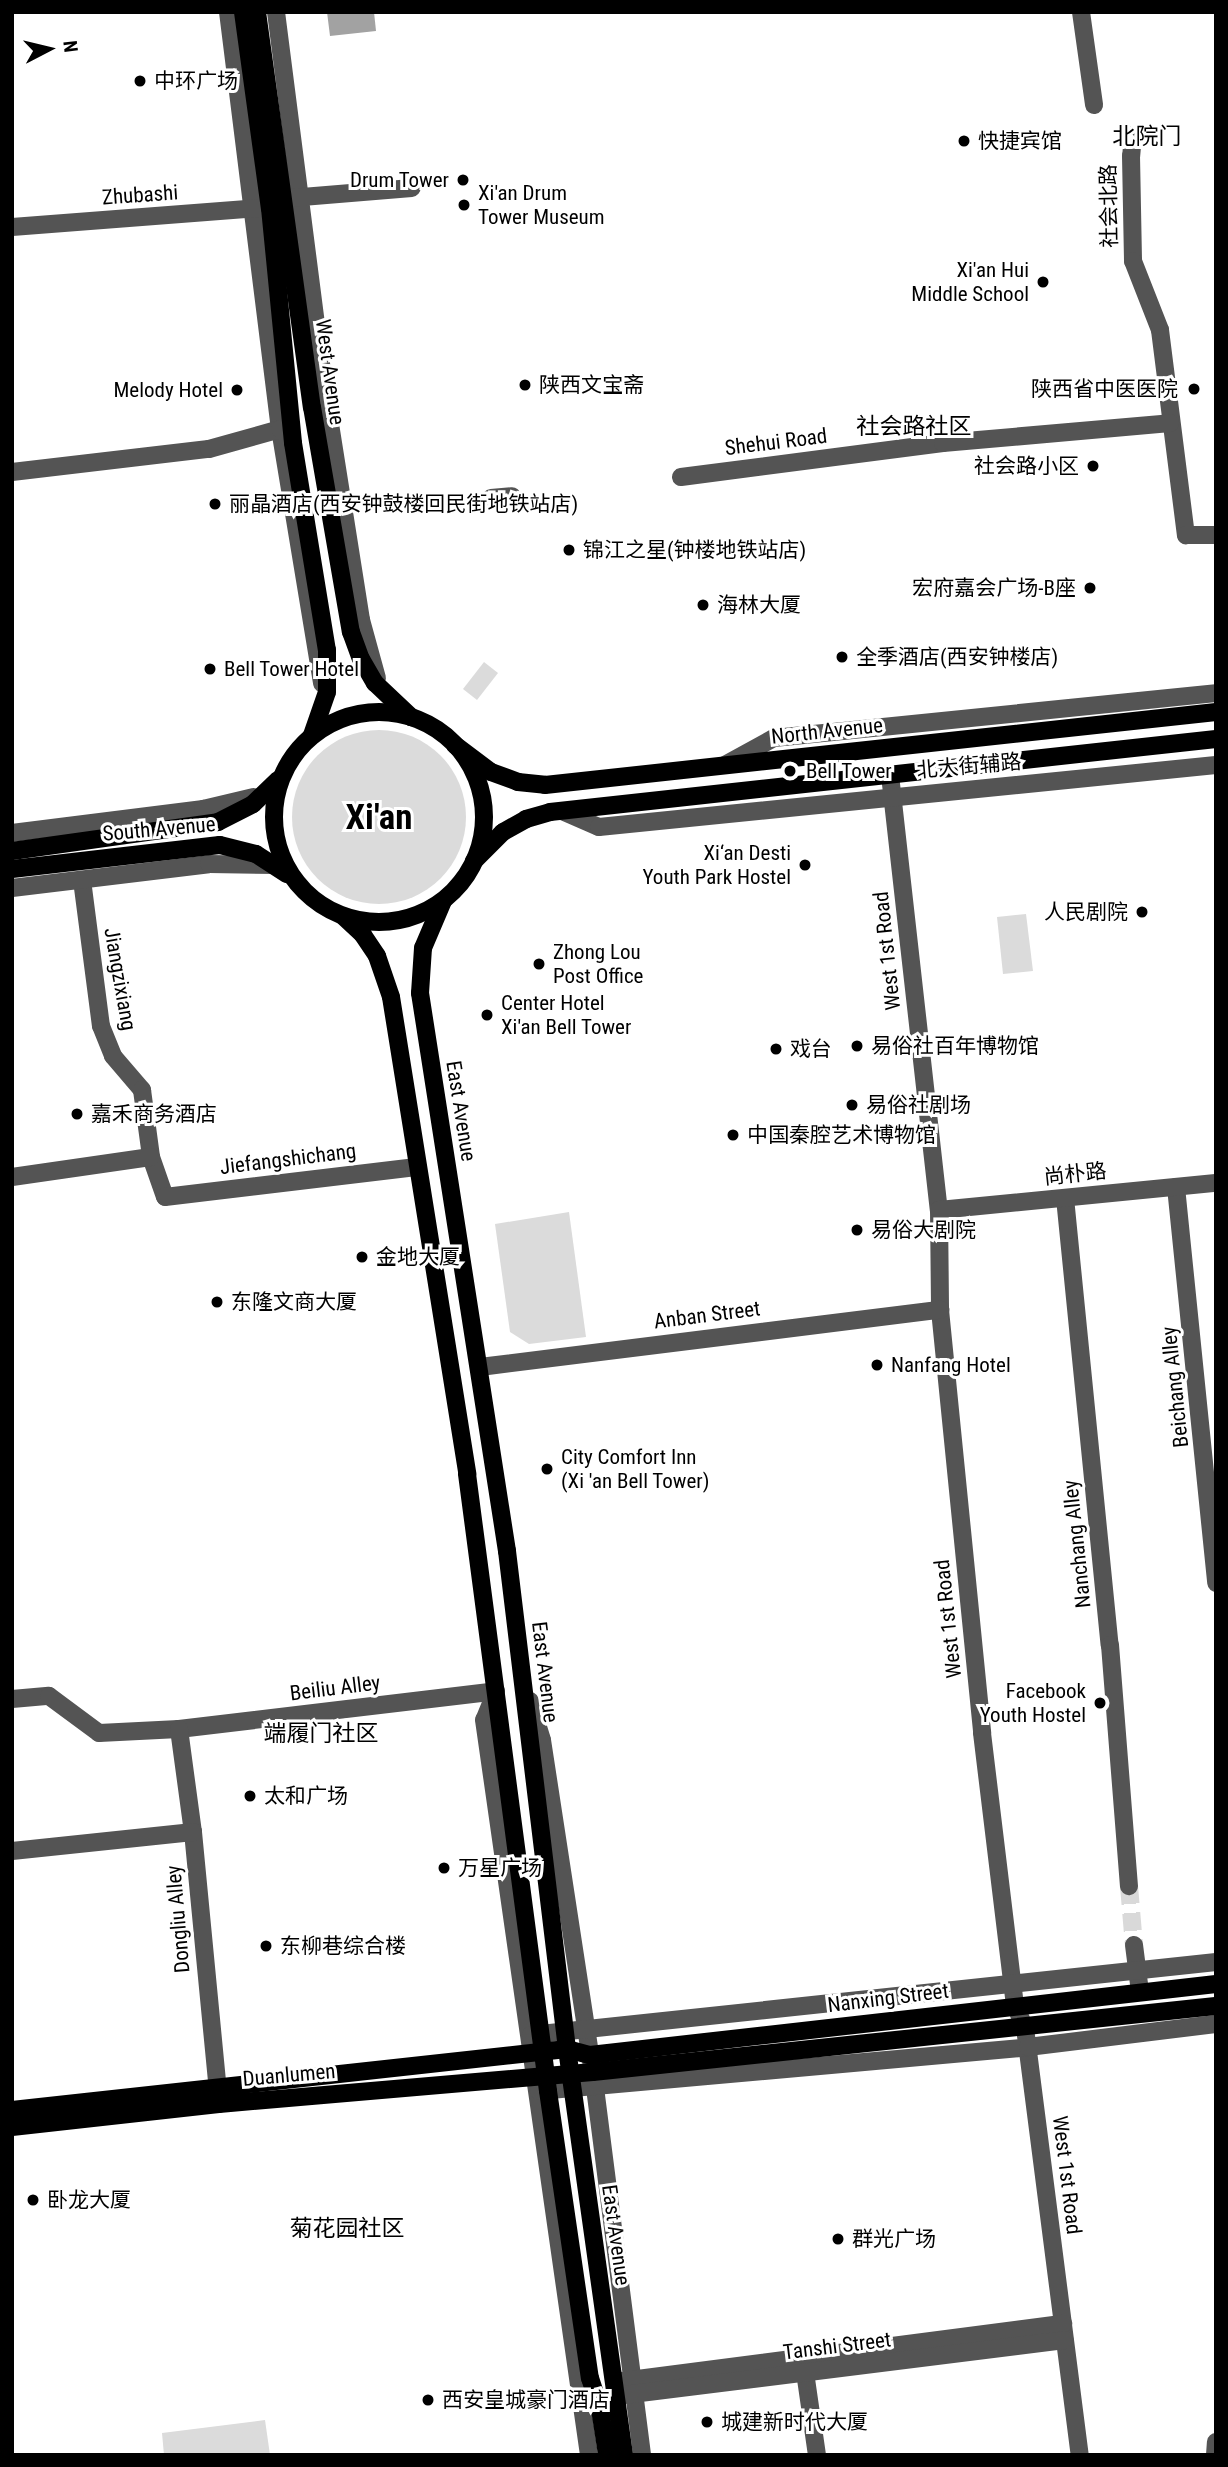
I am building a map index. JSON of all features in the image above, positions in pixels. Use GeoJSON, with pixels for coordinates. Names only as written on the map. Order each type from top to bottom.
{"type":"FeatureCollection","features":[{"type":"Feature","properties":{"kind":"main road","name":"West Avenue"},"geometry":{"type":"LineString","coordinates":[[243,12],[285,201],[293,443],[327,650],[329,678],[324,705],[312,735]]}},
{"type":"Feature","properties":{"kind":"main road","name":"West Avenue"},"geometry":{"type":"LineString","coordinates":[[257,12],[312,407],[351,632],[367,671],[384,694],[411,716]]}},
{"type":"Feature","properties":{"kind":"main road"},"geometry":{"type":"LineString","coordinates":[[391,712],[411,716],[427,723],[455,745],[473,770],[482,800],[483,831],[474,861],[464,879],[443,901],[401,920],[378,923],[344,917],[320,904],[299,886],[282,859],[274,829],[275,798],[285,768],[312,735],[349,715],[391,712]]}},
{"type":"Feature","properties":{"kind":"main road","name":"North Avenue"},"geometry":{"type":"LineString","coordinates":[[455,745],[491,772],[531,785],[559,785],[1216,712]]}},
{"type":"Feature","properties":{"kind":"main road"},"geometry":{"type":"LineString","coordinates":[[474,861],[492,841],[515,825],[538,815],[562,811],[1216,739]]}},
{"type":"Feature","properties":{"kind":"main road","name":"South Avenue"},"geometry":{"type":"LineString","coordinates":[[12,851],[218,822],[244,810],[270,789],[285,768]]}},
{"type":"Feature","properties":{"kind":"main road","name":"South Avenue"},"geometry":{"type":"LineString","coordinates":[[12,869],[207,845],[244,850],[276,865],[299,886]]}},
{"type":"Feature","properties":{"kind":"main road","name":"East Avenue"},"geometry":{"type":"LineString","coordinates":[[443,901],[423,948],[420,993],[480,1367],[525,1685],[566,2040],[624,2455]]}},
{"type":"Feature","properties":{"kind":"main road"},"geometry":{"type":"LineString","coordinates":[[344,917],[370,945],[388,983],[467,1474],[496,1691],[537,2044]]}},
{"type":"Feature","properties":{"kind":"main road","name":"Nanxing Street"},"geometry":{"type":"LineString","coordinates":[[593,2071],[1015,2005],[1216,1984]]}},
{"type":"Feature","properties":{"kind":"main road","name":"Nanxing Street"},"geometry":{"type":"LineString","coordinates":[[593,2071],[1216,2006]]}},
{"type":"Feature","properties":{"kind":"main road","name":"Duanlumen"},"geometry":{"type":"LineString","coordinates":[[12,2127],[218,2097],[566,2040]]}},
{"type":"Feature","properties":{"kind":"main road","name":"Nanxing Street"},"geometry":{"type":"LineString","coordinates":[[566,2040],[593,2071]]}},
{"type":"Feature","properties":{"kind":"main road"},"geometry":{"type":"LineString","coordinates":[[542,2083],[590,2378],[600,2409],[607,2455]]}},
{"type":"Feature","properties":{"kind":"main road","name":"Duanlumen"},"geometry":{"type":"LineString","coordinates":[[12,2110],[218,2097],[542,2083]]}},
{"type":"Feature","properties":{"kind":"street"},"geometry":{"type":"LineString","coordinates":[[228,12],[280,429],[324,705]]}},
{"type":"Feature","properties":{"kind":"street"},"geometry":{"type":"LineString","coordinates":[[276,12],[285,201]]}},
{"type":"Feature","properties":{"kind":"street"},"geometry":{"type":"LineString","coordinates":[[1081,12],[1094,105]]}},
{"type":"Feature","properties":{"kind":"street","name":"社会北路"},"geometry":{"type":"LineString","coordinates":[[1133,135],[1133,261],[1160,330],[1186,535],[1216,535]]}},
{"type":"Feature","properties":{"kind":"street","name":"Zhubashi"},"geometry":{"type":"LineString","coordinates":[[12,226],[240,211],[285,201],[412,188]]}},
{"type":"Feature","properties":{"kind":"street","name":"Shehui Road"},"geometry":{"type":"LineString","coordinates":[[681,477],[943,443],[1170,423]]}},
{"type":"Feature","properties":{"kind":"street"},"geometry":{"type":"LineString","coordinates":[[280,429],[293,443]]}},
{"type":"Feature","properties":{"kind":"street"},"geometry":{"type":"LineString","coordinates":[[12,472],[209,449],[280,429]]}},
{"type":"Feature","properties":{"kind":"street"},"geometry":{"type":"LineString","coordinates":[[491,498],[512,496]]}},
{"type":"Feature","properties":{"kind":"street"},"geometry":{"type":"LineString","coordinates":[[725,765],[774,738],[1216,693]]}},
{"type":"Feature","properties":{"kind":"street","name":"北大街辅路"},"geometry":{"type":"LineString","coordinates":[[562,811],[598,827],[1216,765]]}},
{"type":"Feature","properties":{"kind":"street","name":"West 1st Road"},"geometry":{"type":"LineString","coordinates":[[890,775],[939,1210],[940,1310],[982,1733],[1015,2005],[1025,2028],[1028,2047],[1080,2455]]}},
{"type":"Feature","properties":{"kind":"street"},"geometry":{"type":"LineString","coordinates":[[12,833],[232,805],[270,789]]}},
{"type":"Feature","properties":{"kind":"street"},"geometry":{"type":"LineString","coordinates":[[12,888],[225,862],[276,865]]}},
{"type":"Feature","properties":{"kind":"street","name":"Jiangzixiang"},"geometry":{"type":"LineString","coordinates":[[82,880],[101,1026],[113,1056],[142,1090],[151,1157],[165,1197]]}},
{"type":"Feature","properties":{"kind":"street"},"geometry":{"type":"LineString","coordinates":[[12,1177],[151,1157]]}},
{"type":"Feature","properties":{"kind":"street","name":"Jiefangshichang"},"geometry":{"type":"LineString","coordinates":[[165,1197],[416,1167]]}},
{"type":"Feature","properties":{"kind":"street","name":"尚朴路"},"geometry":{"type":"LineString","coordinates":[[939,1210],[1216,1183]]}},
{"type":"Feature","properties":{"kind":"street","name":"Beichang Alley"},"geometry":{"type":"LineString","coordinates":[[1176,1187],[1216,1583]]}},
{"type":"Feature","properties":{"kind":"street","name":"Nanchang Alley"},"geometry":{"type":"LineString","coordinates":[[1065,1198],[1108,1632],[1129,1886]]}},
{"type":"Feature","properties":{"kind":"street","name":"Anban Street"},"geometry":{"type":"LineString","coordinates":[[480,1367],[940,1310]]}},
{"type":"Feature","properties":{"kind":"street"},"geometry":{"type":"LineString","coordinates":[[525,1685],[542,1740],[593,2071],[642,2455]]}},
{"type":"Feature","properties":{"kind":"street","name":"Beiliu Alley"},"geometry":{"type":"LineString","coordinates":[[12,1699],[49,1696],[99,1733],[179,1729],[496,1691]]}},
{"type":"Feature","properties":{"kind":"street","name":"Dongliu Alley"},"geometry":{"type":"LineString","coordinates":[[179,1729],[193,1832],[218,2097]]}},
{"type":"Feature","properties":{"kind":"street"},"geometry":{"type":"LineString","coordinates":[[12,1851],[193,1832]]}},
{"type":"Feature","properties":{"kind":"street"},"geometry":{"type":"LineString","coordinates":[[1134,1945],[1140,1993]]}},
{"type":"Feature","properties":{"kind":"street"},"geometry":{"type":"LineString","coordinates":[[566,2040],[586,2029],[1013,1986],[1216,1962]]}},
{"type":"Feature","properties":{"kind":"street"},"geometry":{"type":"LineString","coordinates":[[542,2083],[572,2080],[593,2071],[1028,2047],[1216,2024]]}},
{"type":"Feature","properties":{"kind":"street"},"geometry":{"type":"LineString","coordinates":[[537,2044],[589,2455]]}},
{"type":"Feature","properties":{"kind":"street","name":"Tanshi Street"},"geometry":{"type":"LineString","coordinates":[[613,2389],[805,2372],[1064,2332]]}},
{"type":"Feature","properties":{"kind":"street","name":"Tanshi Street"},"geometry":{"type":"LineString","coordinates":[[634,2387],[1064,2332]]}},
{"type":"Feature","properties":{"kind":"street"},"geometry":{"type":"LineString","coordinates":[[805,2372],[817,2455]]}},
{"type":"Feature","properties":{"kind":"street"},"geometry":{"type":"LineString","coordinates":[[1215,2455],[1216,2442]]}},
{"type":"Feature","properties":{"kind":"shaded area"},"geometry":{"type":"Polygon","coordinates":[[[327,12],[374,12],[376,31],[330,36],[327,12]]]}},
{"type":"Feature","properties":{"kind":"shaded area"},"geometry":{"type":"Polygon","coordinates":[[[484,662],[498,673],[477,700],[463,689],[484,662]]]}},
{"type":"Feature","properties":{"kind":"shaded area"},"geometry":{"type":"Polygon","coordinates":[[[379,730],[412,737],[440,756],[459,784],[466,817],[459,850],[440,878],[412,897],[379,904],[346,897],[318,878],[299,850],[292,817],[299,784],[318,756],[346,737],[379,730]]]}},
{"type":"Feature","properties":{"kind":"shaded area"},"geometry":{"type":"Polygon","coordinates":[[[1026,914],[1033,971],[1003,974],[997,917],[1026,914]]]}},
{"type":"Feature","properties":{"kind":"shaded area"},"geometry":{"type":"Polygon","coordinates":[[[569,1212],[586,1337],[529,1344],[510,1332],[495,1224],[569,1212]]]}},
{"type":"Feature","properties":{"kind":"shaded area"},"geometry":{"type":"Polygon","coordinates":[[[265,2420],[270,2455],[164,2455],[162,2433],[265,2420]]]}},
{"type":"Feature","properties":{"kind":"tunnel"},"geometry":{"type":"LineString","coordinates":[[1129,1886],[1134,1945]]}},
{"type":"Feature","properties":{"kind":"place","name":"中环广场"},"geometry":{"type":"Point","coordinates":[140,81]}},
{"type":"Feature","properties":{"kind":"place","name":"快捷宾馆"},"geometry":{"type":"Point","coordinates":[964,141]}},
{"type":"Feature","properties":{"kind":"place","name":"Drum Tower"},"geometry":{"type":"Point","coordinates":[463,180]}},
{"type":"Feature","properties":{"kind":"place","name":"Xi'an Drum Tower Museum"},"geometry":{"type":"Point","coordinates":[464,205]}},
{"type":"Feature","properties":{"kind":"place","name":"Xi'an Hui Middle School"},"geometry":{"type":"Point","coordinates":[1043,282]}},
{"type":"Feature","properties":{"kind":"place","name":"陕西文宝斋"},"geometry":{"type":"Point","coordinates":[525,385]}},
{"type":"Feature","properties":{"kind":"place","name":"陕西省中医医院"},"geometry":{"type":"Point","coordinates":[1194,389]}},
{"type":"Feature","properties":{"kind":"place","name":"Melody Hotel"},"geometry":{"type":"Point","coordinates":[237,390]}},
{"type":"Feature","properties":{"kind":"place","name":"社会路小区"},"geometry":{"type":"Point","coordinates":[1093,466]}},
{"type":"Feature","properties":{"kind":"place","name":"丽晶酒店(西安钟鼓楼回民街地铁站店)"},"geometry":{"type":"Point","coordinates":[215,504]}},
{"type":"Feature","properties":{"kind":"place","name":"锦江之星(钟楼地铁站店)"},"geometry":{"type":"Point","coordinates":[569,550]}},
{"type":"Feature","properties":{"kind":"place","name":"宏府嘉会广场-B座"},"geometry":{"type":"Point","coordinates":[1090,588]}},
{"type":"Feature","properties":{"kind":"place","name":"海林大厦"},"geometry":{"type":"Point","coordinates":[703,605]}},
{"type":"Feature","properties":{"kind":"place","name":"全季酒店(西安钟楼店)"},"geometry":{"type":"Point","coordinates":[842,657]}},
{"type":"Feature","properties":{"kind":"place","name":"Bell Tower Hotel"},"geometry":{"type":"Point","coordinates":[210,669]}},
{"type":"Feature","properties":{"kind":"place","name":"Bell Tower"},"geometry":{"type":"Point","coordinates":[790,771]}},
{"type":"Feature","properties":{"kind":"place","name":"Xi‘an Desti Youth Park Hostel"},"geometry":{"type":"Point","coordinates":[805,865]}},
{"type":"Feature","properties":{"kind":"place","name":"人民剧院"},"geometry":{"type":"Point","coordinates":[1142,912]}},
{"type":"Feature","properties":{"kind":"place","name":"Zhong Lou Post Office"},"geometry":{"type":"Point","coordinates":[539,964]}},
{"type":"Feature","properties":{"kind":"place","name":"Center Hotel Xi'an Bell Tower"},"geometry":{"type":"Point","coordinates":[487,1015]}},
{"type":"Feature","properties":{"kind":"place","name":"易俗社百年博物馆"},"geometry":{"type":"Point","coordinates":[857,1046]}},
{"type":"Feature","properties":{"kind":"place","name":"戏台"},"geometry":{"type":"Point","coordinates":[776,1049]}},
{"type":"Feature","properties":{"kind":"place","name":"易俗社剧场"},"geometry":{"type":"Point","coordinates":[852,1105]}},
{"type":"Feature","properties":{"kind":"place","name":"嘉禾商务酒店"},"geometry":{"type":"Point","coordinates":[77,1114]}},
{"type":"Feature","properties":{"kind":"place","name":"中国秦腔艺术博物馆"},"geometry":{"type":"Point","coordinates":[733,1135]}},
{"type":"Feature","properties":{"kind":"place","name":"易俗大剧院"},"geometry":{"type":"Point","coordinates":[857,1230]}},
{"type":"Feature","properties":{"kind":"place","name":"金地大厦"},"geometry":{"type":"Point","coordinates":[362,1257]}},
{"type":"Feature","properties":{"kind":"place","name":"东隆文商大厦"},"geometry":{"type":"Point","coordinates":[217,1302]}},
{"type":"Feature","properties":{"kind":"place","name":"Nanfang Hotel"},"geometry":{"type":"Point","coordinates":[877,1365]}},
{"type":"Feature","properties":{"kind":"place","name":"City Comfort Inn (Xi 'an Bell Tower)"},"geometry":{"type":"Point","coordinates":[547,1469]}},
{"type":"Feature","properties":{"kind":"place","name":"Facebook Youth Hostel"},"geometry":{"type":"Point","coordinates":[1100,1703]}},
{"type":"Feature","properties":{"kind":"place","name":"太和广场"},"geometry":{"type":"Point","coordinates":[250,1796]}},
{"type":"Feature","properties":{"kind":"place","name":"万星广场"},"geometry":{"type":"Point","coordinates":[444,1868]}},
{"type":"Feature","properties":{"kind":"place","name":"东柳巷综合楼"},"geometry":{"type":"Point","coordinates":[266,1946]}},
{"type":"Feature","properties":{"kind":"place","name":"卧龙大厦"},"geometry":{"type":"Point","coordinates":[33,2200]}},
{"type":"Feature","properties":{"kind":"place","name":"群光广场"},"geometry":{"type":"Point","coordinates":[838,2239]}},
{"type":"Feature","properties":{"kind":"place","name":"西安皇城豪门酒店"},"geometry":{"type":"Point","coordinates":[428,2400]}},
{"type":"Feature","properties":{"kind":"place","name":"城建新时代大厦"},"geometry":{"type":"Point","coordinates":[707,2422]}},
{"type":"Feature","properties":{"kind":"district","name":"北院门"},"geometry":{"type":"Point","coordinates":[1147,137]}},
{"type":"Feature","properties":{"kind":"district","name":"社会路社区"},"geometry":{"type":"Point","coordinates":[914,427]}},
{"type":"Feature","properties":{"kind":"district","name":"Xi'an"},"geometry":{"type":"Point","coordinates":[379,818]}},
{"type":"Feature","properties":{"kind":"district","name":"端履门社区"},"geometry":{"type":"Point","coordinates":[321,1734]}},
{"type":"Feature","properties":{"kind":"district","name":"菊花园社区"},"geometry":{"type":"Point","coordinates":[347,2229]}}]}
